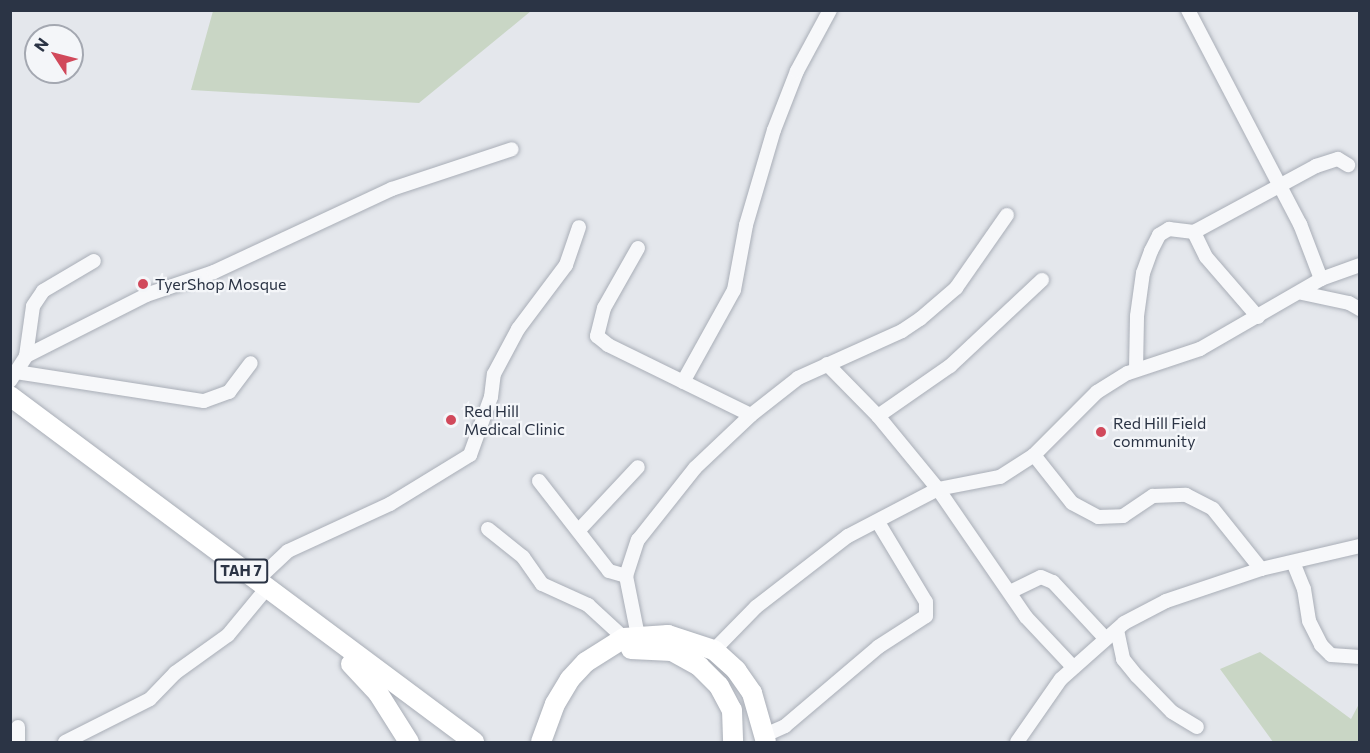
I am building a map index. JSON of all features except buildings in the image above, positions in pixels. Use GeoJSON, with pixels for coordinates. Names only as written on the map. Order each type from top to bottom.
{"type":"FeatureCollection","features":[{"type":"Feature","properties":{"kind":"highway","name":"TAH 7"},"geometry":{"type":"LineString","coordinates":[[10,396],[267,590],[474,742]]}},
{"type":"Feature","properties":{"kind":"highway"},"geometry":{"type":"LineString","coordinates":[[267,590],[362,675],[378,693],[409,742]]}},
{"type":"Feature","properties":{"kind":"highway"},"geometry":{"type":"LineString","coordinates":[[542,742],[544,726],[570,679],[586,662],[631,637],[668,635],[714,650],[736,670],[752,693],[765,739]]}},
{"type":"Feature","properties":{"kind":"highway"},"geometry":{"type":"LineString","coordinates":[[542,742],[577,681],[616,652],[639,647],[672,651],[699,666],[719,686],[732,710],[733,742]]}},
{"type":"Feature","properties":{"kind":"street"},"geometry":{"type":"LineString","coordinates":[[683,382],[734,290],[746,225],[774,130],[797,70],[830,10]]}},
{"type":"Feature","properties":{"kind":"street"},"geometry":{"type":"LineString","coordinates":[[1188,10],[1300,224],[1321,279]]}},
{"type":"Feature","properties":{"kind":"street"},"geometry":{"type":"LineString","coordinates":[[26,356],[146,295],[214,272],[392,189],[512,149]]}},
{"type":"Feature","properties":{"kind":"street"},"geometry":{"type":"LineString","coordinates":[[1136,370],[1137,316],[1143,273],[1159,236],[1168,229],[1194,232],[1280,184],[1329,160],[1338,159],[1348,165]]}},
{"type":"Feature","properties":{"kind":"street"},"geometry":{"type":"LineString","coordinates":[[631,637],[626,576],[645,531],[694,468],[751,415],[798,378],[902,331],[920,319],[956,288],[1007,215]]}},
{"type":"Feature","properties":{"kind":"street"},"geometry":{"type":"LineString","coordinates":[[65,742],[150,699],[175,673],[228,635],[267,590],[288,551],[390,504],[470,455],[491,397],[494,374],[518,329],[566,265],[579,226]]}},
{"type":"Feature","properties":{"kind":"street"},"geometry":{"type":"LineString","coordinates":[[1194,232],[1206,257],[1258,316]]}},
{"type":"Feature","properties":{"kind":"street"},"geometry":{"type":"LineString","coordinates":[[638,248],[604,308],[597,336],[608,345],[751,415]]}},
{"type":"Feature","properties":{"kind":"street"},"geometry":{"type":"LineString","coordinates":[[94,261],[43,291],[33,306],[26,356],[13,377],[204,401],[229,392],[251,363]]}},
{"type":"Feature","properties":{"kind":"street"},"geometry":{"type":"LineString","coordinates":[[714,650],[756,607],[813,559],[938,489],[1000,477],[1034,454],[1097,392],[1136,370],[1200,348],[1302,293],[1321,279],[1359,265]]}},
{"type":"Feature","properties":{"kind":"street"},"geometry":{"type":"LineString","coordinates":[[878,416],[950,366],[1042,280]]}},
{"type":"Feature","properties":{"kind":"street"},"geometry":{"type":"LineString","coordinates":[[1302,293],[1349,303],[1359,309]]}},
{"type":"Feature","properties":{"kind":"street"},"geometry":{"type":"LineString","coordinates":[[827,364],[878,416],[938,489],[1026,617],[1073,668]]}},
{"type":"Feature","properties":{"kind":"street"},"geometry":{"type":"LineString","coordinates":[[1034,454],[1072,503],[1098,517],[1123,516],[1153,496],[1186,495],[1213,509],[1261,569]]}},
{"type":"Feature","properties":{"kind":"street"},"geometry":{"type":"LineString","coordinates":[[579,530],[638,467]]}},
{"type":"Feature","properties":{"kind":"street"},"geometry":{"type":"LineString","coordinates":[[540,481],[609,571],[626,576]]}},
{"type":"Feature","properties":{"kind":"street"},"geometry":{"type":"LineString","coordinates":[[765,739],[785,726],[878,647],[926,616],[926,602],[878,522]]}},
{"type":"Feature","properties":{"kind":"street"},"geometry":{"type":"LineString","coordinates":[[488,529],[523,558],[542,584],[588,605],[631,637]]}},
{"type":"Feature","properties":{"kind":"street"},"geometry":{"type":"LineString","coordinates":[[1017,742],[1073,668],[1105,638],[1166,601],[1261,569],[1359,546]]}},
{"type":"Feature","properties":{"kind":"street"},"geometry":{"type":"LineString","coordinates":[[1293,562],[1304,589],[1309,621],[1321,645],[1331,654],[1359,657]]}},
{"type":"Feature","properties":{"kind":"street"},"geometry":{"type":"LineString","coordinates":[[1010,592],[1041,577],[1053,582],[1105,638]]}},
{"type":"Feature","properties":{"kind":"street"},"geometry":{"type":"LineString","coordinates":[[1117,630],[1123,658],[1137,676],[1172,712],[1197,727]]}},
{"type":"Feature","properties":{"kind":"street"},"geometry":{"type":"LineString","coordinates":[[18,727],[18,742]]}},
{"type":"Feature","properties":{"kind":"green space"},"geometry":{"type":"Polygon","coordinates":[[[213,10],[531,11],[419,103],[191,90],[213,10]]]}},
{"type":"Feature","properties":{"kind":"green space"},"geometry":{"type":"Polygon","coordinates":[[[1260,652],[1351,719],[1359,704],[1359,742],[1273,742],[1220,669],[1260,652]]]}},
{"type":"Feature","properties":{"kind":"place","name":"TyerShop Mosque"},"geometry":{"type":"Point","coordinates":[143,284]}},
{"type":"Feature","properties":{"kind":"place","name":"Red Hill Medical Clinic"},"geometry":{"type":"Point","coordinates":[451,420]}},
{"type":"Feature","properties":{"kind":"place","name":"Red Hill Field community"},"geometry":{"type":"Point","coordinates":[1101,432]}}]}
